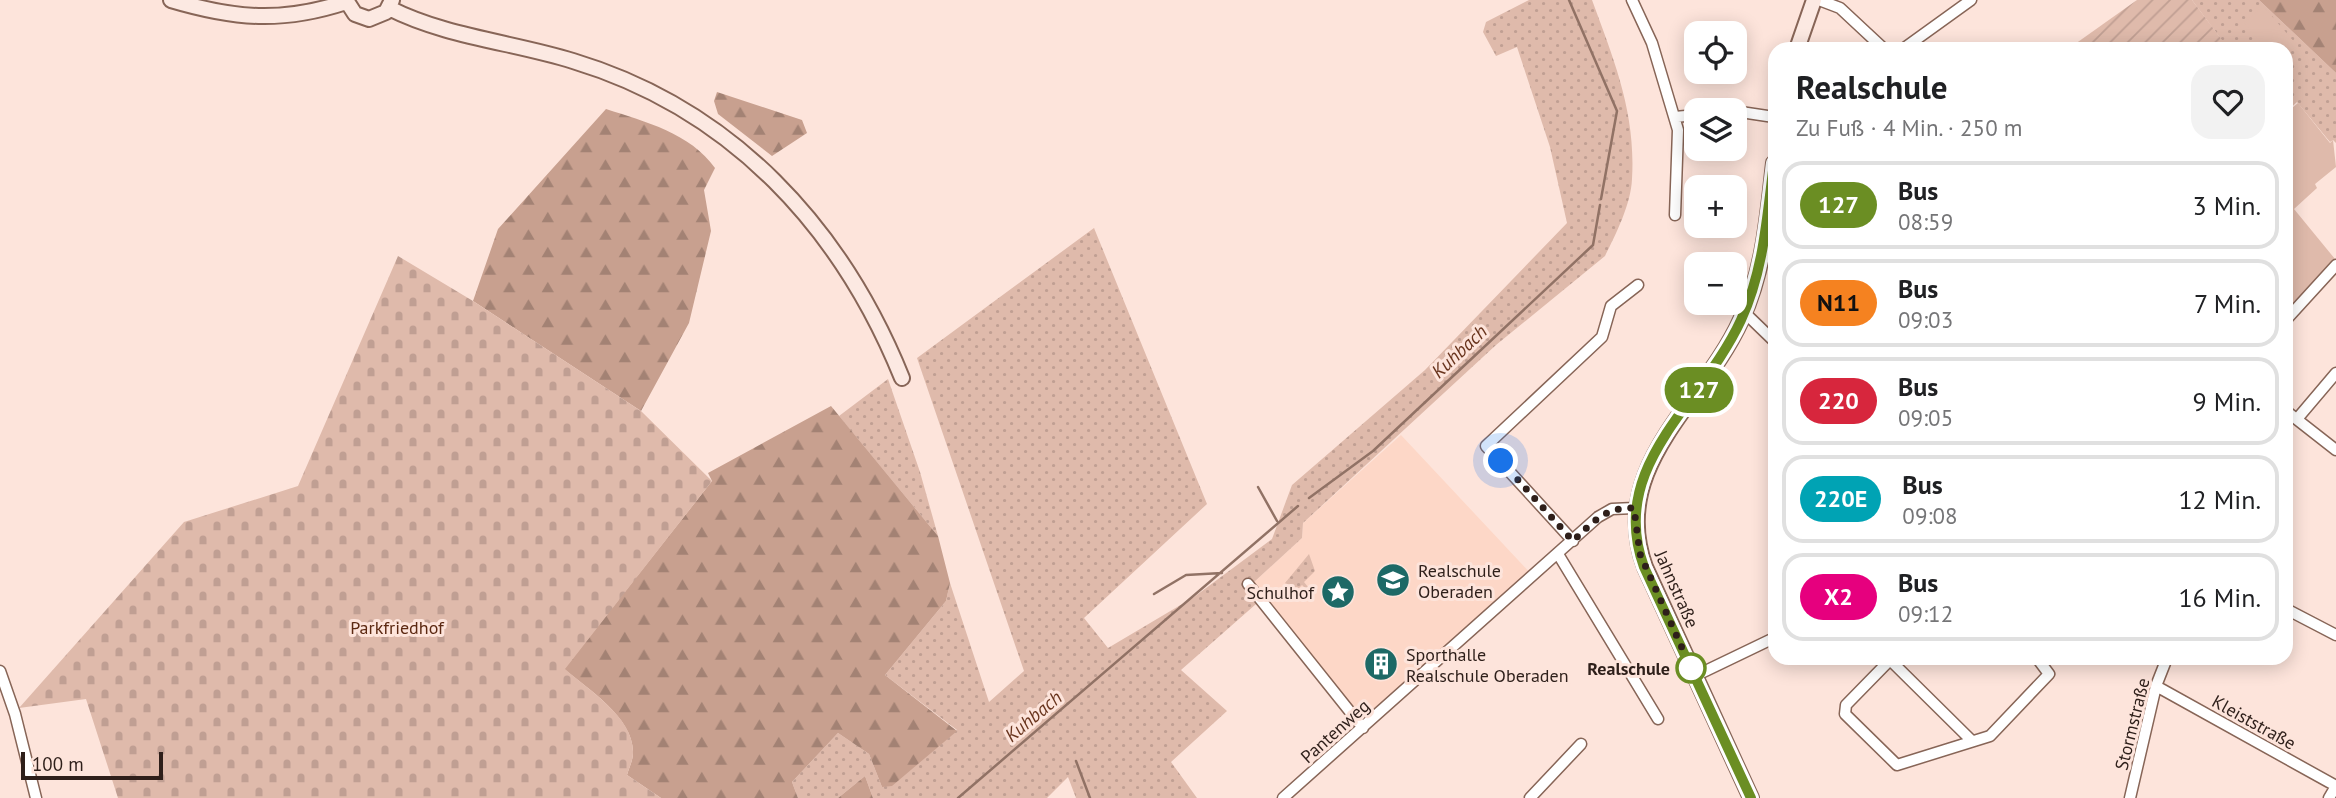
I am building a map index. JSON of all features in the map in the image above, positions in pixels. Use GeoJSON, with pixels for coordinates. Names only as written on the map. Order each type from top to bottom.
{"type":"FeatureCollection","features":[{"type":"Feature","properties":{"kind":"main road"},"geometry":{"type":"LineString","coordinates":[[170,0],[208,11],[248,17],[310,14],[346,1],[355,14],[364,18],[378,17],[391,4],[424,24],[556,55],[604,71],[678,106],[719,133],[785,191],[844,262],[867,302],[902,378]]}},
{"type":"Feature","properties":{"kind":"main road"},"geometry":{"type":"LineString","coordinates":[[1799,42],[1814,0]]}},
{"type":"Feature","properties":{"kind":"main road","name":"Jahnstraße"},"geometry":{"type":"LineString","coordinates":[[1747,302],[1760,261],[1768,205]]}},
{"type":"Feature","properties":{"kind":"main road","name":"Jahnstraße"},"geometry":{"type":"LineString","coordinates":[[1743,315],[1728,347],[1655,453],[1641,480],[1634,508],[1640,554],[1745,796]]}},
{"type":"Feature","properties":{"kind":"street"},"geometry":{"type":"LineString","coordinates":[[1632,0],[1642,27],[1652,43],[1678,130],[1675,215]]}},
{"type":"Feature","properties":{"kind":"street"},"geometry":{"type":"LineString","coordinates":[[1819,0],[1840,8],[1876,42]]}},
{"type":"Feature","properties":{"kind":"street"},"geometry":{"type":"LineString","coordinates":[[1913,42],[1971,0]]}},
{"type":"Feature","properties":{"kind":"street"},"geometry":{"type":"LineString","coordinates":[[1747,113],[1768,116]]}},
{"type":"Feature","properties":{"kind":"street"},"geometry":{"type":"LineString","coordinates":[[1675,117],[1684,116]]}},
{"type":"Feature","properties":{"kind":"street"},"geometry":{"type":"LineString","coordinates":[[2293,312],[2336,265]]}},
{"type":"Feature","properties":{"kind":"street"},"geometry":{"type":"LineString","coordinates":[[1573,541],[1486,446],[1602,337],[1611,306],[1638,285]]}},
{"type":"Feature","properties":{"kind":"street"},"geometry":{"type":"LineString","coordinates":[[1747,315],[1768,335]]}},
{"type":"Feature","properties":{"kind":"street"},"geometry":{"type":"LineString","coordinates":[[2297,419],[2336,373]]}},
{"type":"Feature","properties":{"kind":"street"},"geometry":{"type":"LineString","coordinates":[[2293,416],[2336,450]]}},
{"type":"Feature","properties":{"kind":"street","name":"Pantenweg"},"geometry":{"type":"LineString","coordinates":[[1287,797],[1604,513],[1612,509],[1634,508]]}},
{"type":"Feature","properties":{"kind":"street"},"geometry":{"type":"LineString","coordinates":[[1558,554],[1658,719]]}},
{"type":"Feature","properties":{"kind":"street"},"geometry":{"type":"LineString","coordinates":[[1248,584],[1363,728]]}},
{"type":"Feature","properties":{"kind":"street"},"geometry":{"type":"LineString","coordinates":[[2293,613],[2336,635]]}},
{"type":"Feature","properties":{"kind":"street"},"geometry":{"type":"LineString","coordinates":[[1695,676],[1768,641]]}},
{"type":"Feature","properties":{"kind":"street"},"geometry":{"type":"LineString","coordinates":[[1883,665],[1846,705],[1845,714],[1897,765],[1959,748],[1990,736],[2049,674],[2042,665]]}},
{"type":"Feature","properties":{"kind":"street"},"geometry":{"type":"LineString","coordinates":[[1895,665],[1972,741]]}},
{"type":"Feature","properties":{"kind":"street","name":"Stormstraße"},"geometry":{"type":"LineString","coordinates":[[2130,798],[2156,686],[2164,665]]}},
{"type":"Feature","properties":{"kind":"street"},"geometry":{"type":"LineString","coordinates":[[0,671],[15,715],[36,798]]}},
{"type":"Feature","properties":{"kind":"street","name":"Kleiststraße"},"geometry":{"type":"LineString","coordinates":[[2156,686],[2336,786]]}},
{"type":"Feature","properties":{"kind":"street"},"geometry":{"type":"LineString","coordinates":[[1530,798],[1581,744]]}},
{"type":"Feature","properties":{"kind":"street"},"geometry":{"type":"LineString","coordinates":[[2329,798],[2336,786]]}},
{"type":"Feature","properties":{"kind":"shaded area","name":"Realschule Oberaden"},"geometry":{"type":"Polygon","coordinates":[[[1401,435],[1534,577],[1364,728],[1253,583],[1302,538],[1303,523],[1401,435]]]}},
{"type":"Feature","properties":{"kind":"green space"},"geometry":{"type":"Polygon","coordinates":[[[1529,0],[1592,0],[1622,87],[1631,132],[1632,179],[1622,219],[1605,256],[1496,345],[1303,523],[1302,538],[1253,583],[1264,597],[1181,670],[1227,711],[1171,762],[1197,798],[1076,798],[1068,777],[1047,798],[873,798],[865,776],[838,798],[798,798],[792,782],[838,733],[869,754],[882,787],[957,730],[885,675],[946,601],[950,583],[989,702],[1024,671],[917,358],[1094,228],[1207,504],[1084,618],[1108,648],[1194,597],[1272,539],[1292,485],[1425,370],[1567,223],[1550,147],[1517,47],[1496,56],[1483,32],[1486,22],[1529,0]]]}},
{"type":"Feature","properties":{"kind":"green space"},"geometry":{"type":"Polygon","coordinates":[[[2137,0],[2192,0],[2222,40],[2219,42],[2078,42],[2137,0]]]}},
{"type":"Feature","properties":{"kind":"green space"},"geometry":{"type":"Polygon","coordinates":[[[2192,0],[2259,0],[2336,73],[2336,143],[2333,140],[2330,142],[2297,102],[2293,106],[2293,42],[2218,42],[2221,39],[2192,0]]]}},
{"type":"Feature","properties":{"kind":"green space"},"geometry":{"type":"Polygon","coordinates":[[[2259,0],[2336,0],[2336,73],[2259,0]]]}},
{"type":"Feature","properties":{"kind":"green space"},"geometry":{"type":"Polygon","coordinates":[[[2263,6],[2297,45],[2293,49],[2293,42],[2260,42],[2244,23],[2263,6]]]}},
{"type":"Feature","properties":{"kind":"green space"},"geometry":{"type":"Polygon","coordinates":[[[717,92],[802,120],[807,133],[772,156],[718,114],[714,101],[717,92]]]}},
{"type":"Feature","properties":{"kind":"green space"},"geometry":{"type":"Polygon","coordinates":[[[2298,103],[2330,143],[2333,140],[2336,167],[2315,184],[2317,188],[2294,209],[2335,259],[2293,306],[2293,107],[2298,103]]]}},
{"type":"Feature","properties":{"kind":"green space"},"geometry":{"type":"Polygon","coordinates":[[[606,109],[680,137],[705,156],[715,168],[704,190],[711,231],[689,323],[641,411],[473,301],[498,229],[606,109]]]}},
{"type":"Feature","properties":{"kind":"green space","name":"Parkfriedhof"},"geometry":{"type":"Polygon","coordinates":[[[398,256],[473,301],[641,411],[712,481],[565,669],[618,716],[631,740],[633,756],[627,775],[661,798],[118,798],[86,699],[19,708],[184,522],[298,486],[398,256]]]}},
{"type":"Feature","properties":{"kind":"green space"},"geometry":{"type":"Polygon","coordinates":[[[888,379],[920,472],[938,536],[839,416],[888,379]]]}},
{"type":"Feature","properties":{"kind":"green space"},"geometry":{"type":"Polygon","coordinates":[[[831,406],[938,536],[950,583],[946,601],[885,675],[957,731],[892,786],[882,787],[869,754],[838,733],[792,782],[798,798],[661,798],[627,775],[633,756],[631,740],[618,716],[564,669],[712,481],[708,473],[831,406]]]}},
{"type":"Feature","properties":{"kind":"green space"},"geometry":{"type":"Polygon","coordinates":[[[1309,554],[1315,571],[1304,582],[1308,587],[1306,589],[1302,585],[1298,589],[1285,583],[1309,554]]]}},
{"type":"Feature","properties":{"kind":"green space"},"geometry":{"type":"Polygon","coordinates":[[[865,776],[873,798],[838,798],[865,776]]]}},
{"type":"Feature","properties":{"kind":"waterway","name":"Kuhbach"},"geometry":{"type":"LineString","coordinates":[[1569,0],[1617,111],[1601,199]]}},
{"type":"Feature","properties":{"kind":"waterway","name":"Kuhbach"},"geometry":{"type":"LineString","coordinates":[[1309,498],[1373,451],[1593,245],[1600,205]]}},
{"type":"Feature","properties":{"kind":"waterway","name":"Kuhbach"},"geometry":{"type":"LineString","coordinates":[[1258,487],[1277,521]]}},
{"type":"Feature","properties":{"kind":"waterway","name":"Kuhbach"},"geometry":{"type":"LineString","coordinates":[[958,798],[1298,506]]}},
{"type":"Feature","properties":{"kind":"waterway","name":"Kuhbach"},"geometry":{"type":"LineString","coordinates":[[1154,594],[1186,575],[1222,573]]}},
{"type":"Feature","properties":{"kind":"waterway"},"geometry":{"type":"LineString","coordinates":[[1076,761],[1090,798]]}},
{"type":"Feature","properties":{"kind":"bus line","name":"127"},"geometry":{"type":"LineString","coordinates":[[1751,798],[1644,567],[1636,538],[1634,508],[1647,467],[1728,347],[1742,318],[1755,284],[1768,209]]}},
{"type":"Feature","properties":{"kind":"place","name":"Realschule Oberaden"},"geometry":{"type":"Point","coordinates":[1393,580]}},
{"type":"Feature","properties":{"kind":"place","name":"Schulhof"},"geometry":{"type":"Point","coordinates":[1338,592]}},
{"type":"Feature","properties":{"kind":"place","name":"Sporthalle Realschule Oberaden"},"geometry":{"type":"Point","coordinates":[1381,664]}},
{"type":"Feature","properties":{"kind":"place","name":"Realschule"},"geometry":{"type":"Point","coordinates":[1691,668]}},
{"type":"Feature","properties":{"kind":"route"},"geometry":{"type":"LineString","coordinates":[[1501,461],[1573,541],[1604,513],[1612,509],[1634,508],[1640,554],[1691,668]]}}]}
